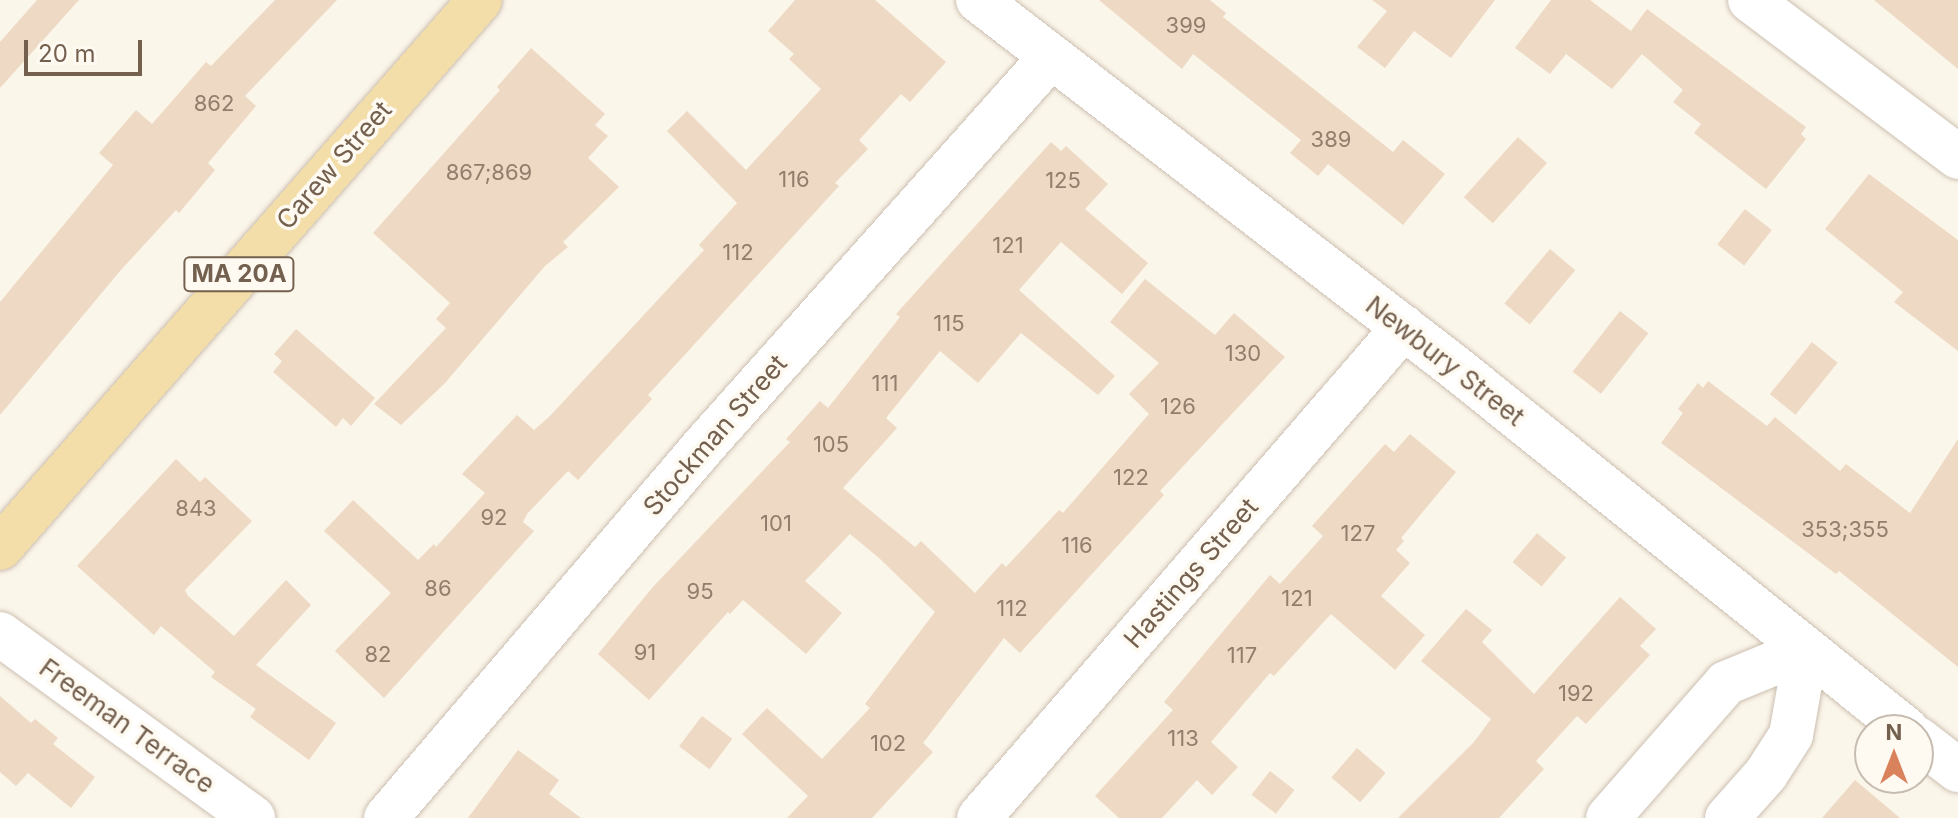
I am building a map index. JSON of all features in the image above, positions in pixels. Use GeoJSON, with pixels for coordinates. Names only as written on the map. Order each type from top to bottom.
{"type":"FeatureCollection","features":[{"type":"Feature","properties":{"kind":"main road","name":"Carew Street"},"geometry":{"type":"LineString","coordinates":[[0,548],[480,0]]}},
{"type":"Feature","properties":{"kind":"street","name":"Newbury Street"},"geometry":{"type":"LineString","coordinates":[[978,0],[1404,327],[1887,714]]}},
{"type":"Feature","properties":{"kind":"street"},"geometry":{"type":"LineString","coordinates":[[1750,0],[1958,157]]}},
{"type":"Feature","properties":{"kind":"street","name":"Stockman Street"},"geometry":{"type":"LineString","coordinates":[[386,818],[701,449],[1050,58]]}},
{"type":"Feature","properties":{"kind":"street","name":"Hastings Street"},"geometry":{"type":"LineString","coordinates":[[979,818],[1404,327]]}},
{"type":"Feature","properties":{"kind":"street","name":"Freeman Terrace"},"geometry":{"type":"LineString","coordinates":[[0,634],[253,818]]}},
{"type":"Feature","properties":{"kind":"street"},"geometry":{"type":"LineString","coordinates":[[1608,818],[1726,683],[1806,650]]}},
{"type":"Feature","properties":{"kind":"street"},"geometry":{"type":"LineString","coordinates":[[1727,818],[1766,774],[1791,735],[1806,650]]}},
{"type":"Feature","properties":{"kind":"street"},"geometry":{"type":"LineString","coordinates":[[1934,751],[1958,770]]}},
{"type":"Feature","properties":{"kind":"building"},"geometry":{"type":"Polygon","coordinates":[[[37,0],[79,0],[0,88],[0,42],[37,0]]]}},
{"type":"Feature","properties":{"kind":"building"},"geometry":{"type":"Polygon","coordinates":[[[275,0],[337,0],[245,96],[256,106],[208,163],[215,170],[179,213],[176,210],[120,271],[0,415],[0,302],[113,165],[99,153],[136,110],[152,124],[206,62],[211,66],[275,0]]]}},
{"type":"Feature","properties":{"kind":"building"},"geometry":{"type":"Polygon","coordinates":[[[795,0],[875,0],[946,62],[910,102],[901,94],[859,140],[868,149],[835,183],[839,186],[648,395],[652,399],[578,480],[568,471],[527,514],[523,522],[534,531],[384,698],[335,651],[391,593],[324,531],[353,500],[418,560],[434,544],[436,547],[485,493],[462,474],[517,415],[534,430],[550,416],[704,250],[699,245],[737,203],[667,131],[687,111],[746,170],[821,89],[789,59],[794,54],[768,31],[795,0]]]}},
{"type":"Feature","properties":{"kind":"building"},"geometry":{"type":"Polygon","coordinates":[[[1099,0],[1210,0],[1226,13],[1223,17],[1393,152],[1403,140],[1445,174],[1403,225],[1328,164],[1318,176],[1290,153],[1301,140],[1193,54],[1182,69],[1099,0]]]}},
{"type":"Feature","properties":{"kind":"building"},"geometry":{"type":"Polygon","coordinates":[[[1372,0],[1495,0],[1451,58],[1414,31],[1385,68],[1357,47],[1387,11],[1372,0]]]}},
{"type":"Feature","properties":{"kind":"building"},"geometry":{"type":"Polygon","coordinates":[[[1551,0],[1590,0],[1631,31],[1647,9],[1806,127],[1801,134],[1806,139],[1766,189],[1694,133],[1701,124],[1673,102],[1683,90],[1642,54],[1612,89],[1566,54],[1550,74],[1515,48],[1551,0]]]}},
{"type":"Feature","properties":{"kind":"building"},"geometry":{"type":"Polygon","coordinates":[[[1874,0],[1958,0],[1958,69],[1874,0]]]}},
{"type":"Feature","properties":{"kind":"building"},"geometry":{"type":"Polygon","coordinates":[[[531,48],[605,114],[595,125],[608,136],[588,158],[619,187],[563,242],[568,247],[545,266],[445,383],[401,425],[374,404],[446,328],[436,319],[450,303],[373,233],[500,90],[497,87],[531,48]]]}},
{"type":"Feature","properties":{"kind":"building"},"geometry":{"type":"Polygon","coordinates":[[[1518,137],[1547,163],[1493,223],[1464,197],[1518,137]]]}},
{"type":"Feature","properties":{"kind":"building"},"geometry":{"type":"Polygon","coordinates":[[[1051,142],[1061,151],[1066,146],[1108,184],[1085,209],[1148,263],[1122,294],[1061,242],[1019,290],[1115,376],[1098,395],[1021,333],[978,383],[940,351],[886,418],[897,428],[843,488],[915,547],[921,541],[975,593],[1002,563],[1006,567],[1059,510],[1063,513],[1149,414],[1129,394],[1159,363],[1110,322],[1145,279],[1215,335],[1234,313],[1285,357],[1160,491],[1164,495],[1020,653],[1004,638],[923,743],[933,752],[872,818],[787,818],[808,796],[742,734],[767,708],[822,759],[870,708],[865,704],[935,612],[879,558],[850,534],[805,581],[842,613],[806,654],[743,600],[730,614],[728,612],[649,700],[598,654],[652,588],[790,442],[786,439],[820,401],[828,408],[900,317],[896,314],[1051,142]]]}},
{"type":"Feature","properties":{"kind":"building"},"geometry":{"type":"Polygon","coordinates":[[[1869,174],[1958,240],[1958,351],[1894,302],[1903,292],[1825,229],[1869,174]]]}},
{"type":"Feature","properties":{"kind":"building"},"geometry":{"type":"Polygon","coordinates":[[[1745,209],[1772,230],[1744,265],[1717,244],[1745,209]]]}},
{"type":"Feature","properties":{"kind":"building"},"geometry":{"type":"Polygon","coordinates":[[[1550,249],[1575,270],[1530,325],[1504,303],[1550,249]]]}},
{"type":"Feature","properties":{"kind":"building"},"geometry":{"type":"Polygon","coordinates":[[[1620,311],[1648,333],[1601,394],[1573,372],[1620,311]]]}},
{"type":"Feature","properties":{"kind":"building"},"geometry":{"type":"Polygon","coordinates":[[[296,329],[375,398],[351,426],[343,418],[336,427],[273,372],[282,361],[274,354],[296,329]]]}},
{"type":"Feature","properties":{"kind":"building"},"geometry":{"type":"Polygon","coordinates":[[[1812,342],[1838,363],[1795,415],[1770,394],[1812,342]]]}},
{"type":"Feature","properties":{"kind":"building"},"geometry":{"type":"Polygon","coordinates":[[[1708,381],[1767,426],[1775,417],[1840,471],[1846,464],[1910,513],[1958,439],[1958,667],[1839,571],[1836,574],[1661,443],[1683,413],[1678,409],[1698,383],[1703,388],[1708,381]]]}},
{"type":"Feature","properties":{"kind":"building"},"geometry":{"type":"Polygon","coordinates":[[[1410,434],[1456,472],[1401,538],[1404,541],[1396,550],[1410,563],[1381,596],[1425,635],[1395,670],[1331,614],[1274,676],[1270,673],[1211,742],[1238,767],[1212,795],[1197,780],[1162,818],[1119,818],[1095,796],[1173,710],[1164,702],[1270,575],[1280,584],[1323,536],[1312,526],[1385,444],[1394,452],[1410,434]]]}},
{"type":"Feature","properties":{"kind":"building"},"geometry":{"type":"Polygon","coordinates":[[[176,459],[200,482],[205,477],[252,521],[185,590],[188,596],[234,636],[286,580],[311,605],[256,665],[336,723],[309,760],[250,717],[256,709],[211,677],[215,672],[161,626],[154,635],[77,566],[176,459]]]}},
{"type":"Feature","properties":{"kind":"building"},"geometry":{"type":"Polygon","coordinates":[[[1537,533],[1566,557],[1542,587],[1513,562],[1537,533]]]}},
{"type":"Feature","properties":{"kind":"building"},"geometry":{"type":"Polygon","coordinates":[[[1620,597],[1656,629],[1640,646],[1650,655],[1586,724],[1577,716],[1536,761],[1544,769],[1499,818],[1398,818],[1474,742],[1491,719],[1421,661],[1466,609],[1492,630],[1482,642],[1534,694],[1620,597]]]}},
{"type":"Feature","properties":{"kind":"building"},"geometry":{"type":"Polygon","coordinates":[[[0,696],[31,723],[35,719],[58,738],[53,744],[95,777],[71,808],[28,773],[16,786],[0,772],[0,696]]]}},
{"type":"Feature","properties":{"kind":"building"},"geometry":{"type":"Polygon","coordinates":[[[702,716],[732,739],[709,769],[679,746],[702,716]]]}},
{"type":"Feature","properties":{"kind":"building"},"geometry":{"type":"Polygon","coordinates":[[[1357,748],[1386,773],[1360,802],[1331,777],[1357,748]]]}},
{"type":"Feature","properties":{"kind":"building"},"geometry":{"type":"Polygon","coordinates":[[[518,750],[559,780],[549,794],[581,818],[468,818],[518,750]]]}},
{"type":"Feature","properties":{"kind":"building"},"geometry":{"type":"Polygon","coordinates":[[[1270,771],[1294,790],[1276,814],[1252,795],[1270,771]]]}},
{"type":"Feature","properties":{"kind":"building"},"geometry":{"type":"Polygon","coordinates":[[[1854,781],[1854,794],[1872,794],[1900,818],[1822,818],[1854,781]]]}}]}
